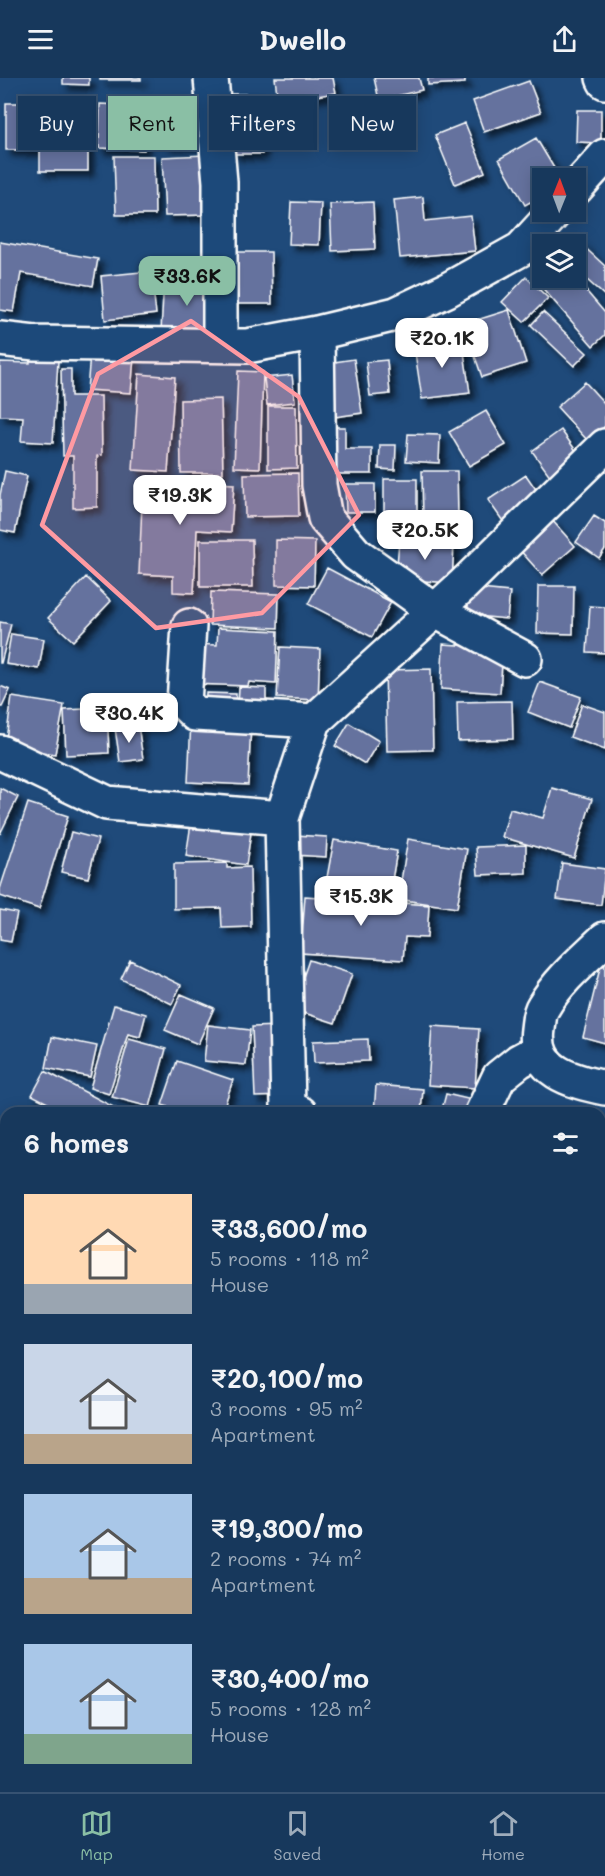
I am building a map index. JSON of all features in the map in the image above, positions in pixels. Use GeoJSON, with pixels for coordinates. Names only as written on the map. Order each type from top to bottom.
{"type":"FeatureCollection","features":[{"type":"Feature","properties":{"kind":"street"},"geometry":{"type":"LineString","coordinates":[[212,78],[220,182],[220,345]]}},
{"type":"Feature","properties":{"kind":"street"},"geometry":{"type":"LineString","coordinates":[[603,78],[605,82]]}},
{"type":"Feature","properties":{"kind":"street"},"geometry":{"type":"LineString","coordinates":[[586,177],[605,156]]}},
{"type":"Feature","properties":{"kind":"street"},"geometry":{"type":"LineString","coordinates":[[0,339],[35,343],[247,346],[317,333],[396,314],[447,290],[520,249],[546,222]]}},
{"type":"Feature","properties":{"kind":"street"},"geometry":{"type":"LineString","coordinates":[[317,333],[319,485],[325,518],[356,554],[434,610],[525,659]]}},
{"type":"Feature","properties":{"kind":"street"},"geometry":{"type":"LineString","coordinates":[[288,1107],[282,818],[314,722],[434,610],[598,465]]}},
{"type":"Feature","properties":{"kind":"street"},"geometry":{"type":"LineString","coordinates":[[189,626],[184,703],[195,714],[314,722]]}},
{"type":"Feature","properties":{"kind":"street"},"geometry":{"type":"LineString","coordinates":[[0,752],[106,803],[282,818]]}},
{"type":"Feature","properties":{"kind":"street"},"geometry":{"type":"LineString","coordinates":[[605,939],[574,968],[542,1009],[537,1037],[539,1050],[548,1065],[558,1074],[605,1088]]}},
{"type":"Feature","properties":{"kind":"street"},"geometry":{"type":"LineString","coordinates":[[485,1107],[499,1077],[519,1061],[539,1050]]}},
{"type":"Feature","properties":{"kind":"highlighted area"},"geometry":{"type":"Polygon","coordinates":[[[191,321],[299,397],[359,515],[262,613],[156,628],[42,525],[98,374],[191,321]]]}},
{"type":"Feature","properties":{"kind":"building"},"geometry":{"type":"Polygon","coordinates":[[[63,78],[89,78],[89,85],[63,84],[63,78]]]}},
{"type":"Feature","properties":{"kind":"building"},"geometry":{"type":"Polygon","coordinates":[[[100,78],[141,78],[141,80],[100,80],[100,78]]]}},
{"type":"Feature","properties":{"kind":"building"},"geometry":{"type":"Polygon","coordinates":[[[275,78],[333,78],[336,93],[317,96],[277,96],[275,78]]]}},
{"type":"Feature","properties":{"kind":"building"},"geometry":{"type":"Polygon","coordinates":[[[374,78],[419,78],[422,90],[396,96],[378,96],[374,78]]]}},
{"type":"Feature","properties":{"kind":"building"},"geometry":{"type":"Polygon","coordinates":[[[428,78],[465,78],[465,83],[428,85],[428,78]]]}},
{"type":"Feature","properties":{"kind":"building"},"geometry":{"type":"Polygon","coordinates":[[[529,81],[541,112],[484,132],[473,101],[529,81]]]}},
{"type":"Feature","properties":{"kind":"building"},"geometry":{"type":"Polygon","coordinates":[[[232,94],[261,94],[261,96],[232,96],[232,94]]]}},
{"type":"Feature","properties":{"kind":"building"},"geometry":{"type":"Polygon","coordinates":[[[6,103],[18,103],[18,150],[6,150],[6,103]]]}},
{"type":"Feature","properties":{"kind":"building"},"geometry":{"type":"Polygon","coordinates":[[[100,104],[108,104],[108,148],[99,148],[100,104]]]}},
{"type":"Feature","properties":{"kind":"building"},"geometry":{"type":"Polygon","coordinates":[[[577,110],[601,110],[601,143],[576,142],[577,110]]]}},
{"type":"Feature","properties":{"kind":"building"},"geometry":{"type":"Polygon","coordinates":[[[465,123],[485,172],[455,184],[435,135],[465,123]]]}},
{"type":"Feature","properties":{"kind":"building"},"geometry":{"type":"Polygon","coordinates":[[[536,138],[554,168],[532,168],[532,201],[525,205],[499,159],[536,138]]]}},
{"type":"Feature","properties":{"kind":"building"},"geometry":{"type":"Polygon","coordinates":[[[40,150],[88,150],[88,171],[40,171],[40,150]]]}},
{"type":"Feature","properties":{"kind":"building"},"geometry":{"type":"Polygon","coordinates":[[[233,150],[262,150],[262,154],[233,154],[233,150]]]}},
{"type":"Feature","properties":{"kind":"building"},"geometry":{"type":"Polygon","coordinates":[[[205,155],[207,215],[165,216],[162,157],[205,155]]]}},
{"type":"Feature","properties":{"kind":"building"},"geometry":{"type":"Polygon","coordinates":[[[114,156],[154,156],[155,215],[116,215],[114,156]]]}},
{"type":"Feature","properties":{"kind":"building"},"geometry":{"type":"Polygon","coordinates":[[[423,197],[425,221],[471,216],[475,251],[400,258],[394,200],[423,197]]]}},
{"type":"Feature","properties":{"kind":"building"},"geometry":{"type":"Polygon","coordinates":[[[291,202],[321,203],[319,245],[289,244],[291,202]]]}},
{"type":"Feature","properties":{"kind":"building"},"geometry":{"type":"Polygon","coordinates":[[[373,202],[375,249],[332,251],[330,204],[373,202]]]}},
{"type":"Feature","properties":{"kind":"building"},"geometry":{"type":"Polygon","coordinates":[[[0,242],[98,259],[93,286],[21,273],[14,312],[0,310],[0,242]]]}},
{"type":"Feature","properties":{"kind":"building"},"geometry":{"type":"Polygon","coordinates":[[[586,249],[605,266],[605,296],[586,279],[586,249]]]}},
{"type":"Feature","properties":{"kind":"building"},"geometry":{"type":"Polygon","coordinates":[[[229,252],[271,252],[272,304],[230,304],[229,252]]]}},
{"type":"Feature","properties":{"kind":"building"},"geometry":{"type":"Polygon","coordinates":[[[151,271],[156,314],[105,320],[101,276],[151,271]]]}},
{"type":"Feature","properties":{"kind":"building"},"geometry":{"type":"Polygon","coordinates":[[[526,277],[532,283],[532,288],[538,288],[548,298],[524,322],[502,302],[526,277]]]}},
{"type":"Feature","properties":{"kind":"building"},"geometry":{"type":"Polygon","coordinates":[[[164,279],[212,282],[210,334],[161,331],[164,279]]]}},
{"type":"Feature","properties":{"kind":"building"},"geometry":{"type":"Polygon","coordinates":[[[543,288],[584,288],[605,313],[605,335],[593,346],[543,288]]]}},
{"type":"Feature","properties":{"kind":"building"},"geometry":{"type":"Polygon","coordinates":[[[509,310],[526,363],[482,377],[464,324],[509,310]]]}},
{"type":"Feature","properties":{"kind":"building"},"geometry":{"type":"Polygon","coordinates":[[[543,312],[587,353],[574,366],[531,325],[543,312]]]}},
{"type":"Feature","properties":{"kind":"building"},"geometry":{"type":"Polygon","coordinates":[[[462,339],[470,393],[422,399],[414,346],[462,339]]]}},
{"type":"Feature","properties":{"kind":"building"},"geometry":{"type":"Polygon","coordinates":[[[90,354],[134,357],[131,393],[87,390],[90,354]]]}},
{"type":"Feature","properties":{"kind":"building"},"geometry":{"type":"Polygon","coordinates":[[[30,359],[58,361],[53,443],[21,441],[23,417],[0,416],[0,362],[30,363],[30,359]]]}},
{"type":"Feature","properties":{"kind":"building"},"geometry":{"type":"Polygon","coordinates":[[[354,359],[362,413],[328,418],[321,364],[354,359]]]}},
{"type":"Feature","properties":{"kind":"building"},"geometry":{"type":"Polygon","coordinates":[[[387,360],[390,394],[370,396],[366,362],[387,360]]]}},
{"type":"Feature","properties":{"kind":"building"},"geometry":{"type":"Polygon","coordinates":[[[61,369],[71,369],[71,396],[101,396],[102,455],[97,456],[97,507],[73,508],[73,456],[63,456],[61,369]]]}},
{"type":"Feature","properties":{"kind":"building"},"geometry":{"type":"Polygon","coordinates":[[[238,371],[263,372],[260,468],[234,467],[238,371]]]}},
{"type":"Feature","properties":{"kind":"building"},"geometry":{"type":"Polygon","coordinates":[[[139,374],[175,377],[168,472],[133,470],[139,374]]]}},
{"type":"Feature","properties":{"kind":"building"},"geometry":{"type":"Polygon","coordinates":[[[292,375],[295,402],[267,405],[264,378],[292,375]]]}},
{"type":"Feature","properties":{"kind":"building"},"geometry":{"type":"Polygon","coordinates":[[[585,382],[605,404],[605,426],[588,441],[557,407],[585,382]]]}},
{"type":"Feature","properties":{"kind":"building"},"geometry":{"type":"Polygon","coordinates":[[[221,399],[223,473],[181,473],[180,400],[221,399]]]}},
{"type":"Feature","properties":{"kind":"building"},"geometry":{"type":"Polygon","coordinates":[[[268,406],[296,406],[297,468],[268,469],[268,406]]]}},
{"type":"Feature","properties":{"kind":"building"},"geometry":{"type":"Polygon","coordinates":[[[486,411],[506,445],[469,466],[449,432],[486,411]]]}},
{"type":"Feature","properties":{"kind":"building"},"geometry":{"type":"Polygon","coordinates":[[[324,427],[345,427],[345,449],[372,449],[372,474],[324,474],[324,427]]]}},
{"type":"Feature","properties":{"kind":"building"},"geometry":{"type":"Polygon","coordinates":[[[561,430],[582,459],[553,480],[532,451],[561,430]]]}},
{"type":"Feature","properties":{"kind":"building"},"geometry":{"type":"Polygon","coordinates":[[[408,434],[440,435],[439,463],[406,461],[408,434]]]}},
{"type":"Feature","properties":{"kind":"building"},"geometry":{"type":"Polygon","coordinates":[[[380,445],[396,445],[395,470],[379,469],[380,445]]]}},
{"type":"Feature","properties":{"kind":"building"},"geometry":{"type":"Polygon","coordinates":[[[5,471],[27,476],[15,533],[0,530],[0,495],[5,471]]]}},
{"type":"Feature","properties":{"kind":"building"},"geometry":{"type":"Polygon","coordinates":[[[422,471],[457,471],[458,517],[423,518],[422,471]]]}},
{"type":"Feature","properties":{"kind":"building"},"geometry":{"type":"Polygon","coordinates":[[[298,473],[299,516],[245,517],[244,474],[298,473]]]}},
{"type":"Feature","properties":{"kind":"building"},"geometry":{"type":"Polygon","coordinates":[[[526,475],[544,501],[507,527],[488,500],[526,475]]]}},
{"type":"Feature","properties":{"kind":"building"},"geometry":{"type":"Polygon","coordinates":[[[384,479],[417,479],[417,511],[384,511],[384,479]]]}},
{"type":"Feature","properties":{"kind":"building"},"geometry":{"type":"Polygon","coordinates":[[[143,480],[234,484],[231,532],[197,530],[194,593],[173,592],[173,576],[139,574],[143,480]]]}},
{"type":"Feature","properties":{"kind":"building"},"geometry":{"type":"Polygon","coordinates":[[[345,484],[375,484],[375,512],[346,512],[345,484]]]}},
{"type":"Feature","properties":{"kind":"building"},"geometry":{"type":"Polygon","coordinates":[[[594,516],[605,523],[605,549],[599,558],[576,542],[594,516]]]}},
{"type":"Feature","properties":{"kind":"building"},"geometry":{"type":"Polygon","coordinates":[[[551,519],[575,546],[542,575],[518,548],[551,519]]]}},
{"type":"Feature","properties":{"kind":"building"},"geometry":{"type":"Polygon","coordinates":[[[200,540],[252,540],[253,587],[200,587],[200,540]]]}},
{"type":"Feature","properties":{"kind":"building"},"geometry":{"type":"Polygon","coordinates":[[[276,540],[315,541],[314,586],[276,585],[276,540]]]}},
{"type":"Feature","properties":{"kind":"building"},"geometry":{"type":"Polygon","coordinates":[[[399,540],[454,543],[452,583],[396,579],[399,540]]]}},
{"type":"Feature","properties":{"kind":"building"},"geometry":{"type":"Polygon","coordinates":[[[327,568],[391,602],[372,637],[308,604],[327,568]]]}},
{"type":"Feature","properties":{"kind":"building"},"geometry":{"type":"Polygon","coordinates":[[[86,577],[111,601],[73,641],[48,618],[86,577]]]}},
{"type":"Feature","properties":{"kind":"building"},"geometry":{"type":"Polygon","coordinates":[[[538,586],[574,586],[573,634],[537,633],[538,586]]]}},
{"type":"Feature","properties":{"kind":"building"},"geometry":{"type":"Polygon","coordinates":[[[470,588],[510,592],[507,619],[467,615],[470,588]]]}},
{"type":"Feature","properties":{"kind":"building"},"geometry":{"type":"Polygon","coordinates":[[[211,592],[279,594],[278,628],[210,625],[211,592]]]}},
{"type":"Feature","properties":{"kind":"building"},"geometry":{"type":"Polygon","coordinates":[[[590,606],[605,607],[605,653],[587,652],[590,606]]]}},
{"type":"Feature","properties":{"kind":"building"},"geometry":{"type":"Polygon","coordinates":[[[0,622],[11,624],[1,663],[0,663],[0,622]]]}},
{"type":"Feature","properties":{"kind":"building"},"geometry":{"type":"Polygon","coordinates":[[[218,628],[278,631],[276,684],[249,682],[248,686],[190,684],[192,644],[217,645],[218,628]]]}},
{"type":"Feature","properties":{"kind":"building"},"geometry":{"type":"Polygon","coordinates":[[[11,634],[44,639],[39,669],[6,664],[11,634]]]}},
{"type":"Feature","properties":{"kind":"building"},"geometry":{"type":"Polygon","coordinates":[[[443,644],[503,648],[500,693],[441,689],[443,644]]]}},
{"type":"Feature","properties":{"kind":"building"},"geometry":{"type":"Polygon","coordinates":[[[280,647],[320,649],[318,700],[277,698],[280,647]]]}},
{"type":"Feature","properties":{"kind":"building"},"geometry":{"type":"Polygon","coordinates":[[[431,669],[433,750],[387,751],[385,670],[431,669]]]}},
{"type":"Feature","properties":{"kind":"building"},"geometry":{"type":"Polygon","coordinates":[[[540,682],[581,697],[569,728],[528,712],[540,682]]]}},
{"type":"Feature","properties":{"kind":"building"},"geometry":{"type":"Polygon","coordinates":[[[0,686],[10,690],[2,707],[0,707],[0,686]]]}},
{"type":"Feature","properties":{"kind":"building"},"geometry":{"type":"Polygon","coordinates":[[[239,687],[266,688],[266,707],[238,706],[239,687]]]}},
{"type":"Feature","properties":{"kind":"building"},"geometry":{"type":"Polygon","coordinates":[[[206,693],[236,694],[235,713],[205,712],[206,693]]]}},
{"type":"Feature","properties":{"kind":"building"},"geometry":{"type":"Polygon","coordinates":[[[12,697],[64,705],[55,754],[5,746],[12,697]]]}},
{"type":"Feature","properties":{"kind":"building"},"geometry":{"type":"Polygon","coordinates":[[[512,701],[513,739],[458,741],[457,702],[512,701]]]}},
{"type":"Feature","properties":{"kind":"building"},"geometry":{"type":"Polygon","coordinates":[[[582,704],[605,712],[605,750],[570,737],[582,704]]]}},
{"type":"Feature","properties":{"kind":"building"},"geometry":{"type":"Polygon","coordinates":[[[107,708],[109,753],[66,755],[64,710],[107,708]]]}},
{"type":"Feature","properties":{"kind":"building"},"geometry":{"type":"Polygon","coordinates":[[[191,721],[251,724],[248,785],[188,782],[191,721]]]}},
{"type":"Feature","properties":{"kind":"building"},"geometry":{"type":"Polygon","coordinates":[[[349,723],[379,741],[365,764],[335,746],[349,723]]]}},
{"type":"Feature","properties":{"kind":"building"},"geometry":{"type":"Polygon","coordinates":[[[138,725],[143,759],[120,762],[115,728],[138,725]]]}},
{"type":"Feature","properties":{"kind":"building"},"geometry":{"type":"Polygon","coordinates":[[[0,788],[18,797],[0,834],[0,788]]]}},
{"type":"Feature","properties":{"kind":"building"},"geometry":{"type":"Polygon","coordinates":[[[552,788],[592,799],[574,858],[502,837],[510,809],[543,818],[552,788]]]}},
{"type":"Feature","properties":{"kind":"building"},"geometry":{"type":"Polygon","coordinates":[[[28,803],[68,816],[39,909],[0,896],[0,889],[28,803]]]}},
{"type":"Feature","properties":{"kind":"building"},"geometry":{"type":"Polygon","coordinates":[[[193,811],[253,820],[246,865],[186,856],[193,811]]]}},
{"type":"Feature","properties":{"kind":"building"},"geometry":{"type":"Polygon","coordinates":[[[71,832],[98,839],[88,878],[61,872],[71,832]]]}},
{"type":"Feature","properties":{"kind":"building"},"geometry":{"type":"Polygon","coordinates":[[[295,835],[327,837],[326,857],[294,855],[295,835]]]}},
{"type":"Feature","properties":{"kind":"building"},"geometry":{"type":"Polygon","coordinates":[[[408,839],[467,849],[457,908],[398,899],[408,839]]]}},
{"type":"Feature","properties":{"kind":"building"},"geometry":{"type":"Polygon","coordinates":[[[334,840],[397,851],[390,892],[351,886],[350,892],[325,888],[334,840]]]}},
{"type":"Feature","properties":{"kind":"building"},"geometry":{"type":"Polygon","coordinates":[[[526,845],[526,873],[478,875],[476,847],[526,845]]]}},
{"type":"Feature","properties":{"kind":"building"},"geometry":{"type":"Polygon","coordinates":[[[227,863],[227,868],[250,867],[251,927],[222,928],[221,908],[174,909],[174,864],[227,863]]]}},
{"type":"Feature","properties":{"kind":"building"},"geometry":{"type":"Polygon","coordinates":[[[562,863],[605,869],[601,905],[557,899],[562,863]]]}},
{"type":"Feature","properties":{"kind":"building"},"geometry":{"type":"Polygon","coordinates":[[[305,896],[429,905],[427,938],[405,937],[403,960],[301,953],[305,896]]]}},
{"type":"Feature","properties":{"kind":"building"},"geometry":{"type":"Polygon","coordinates":[[[0,910],[17,913],[11,942],[0,940],[0,910]]]}},
{"type":"Feature","properties":{"kind":"building"},"geometry":{"type":"Polygon","coordinates":[[[130,960],[181,985],[172,1004],[121,979],[130,960]]]}},
{"type":"Feature","properties":{"kind":"building"},"geometry":{"type":"Polygon","coordinates":[[[309,960],[352,974],[335,1023],[292,1009],[309,960]]]}},
{"type":"Feature","properties":{"kind":"building"},"geometry":{"type":"Polygon","coordinates":[[[601,964],[605,965],[605,1043],[583,1037],[601,964]]]}},
{"type":"Feature","properties":{"kind":"building"},"geometry":{"type":"Polygon","coordinates":[[[181,994],[214,1008],[198,1044],[165,1030],[181,994]]]}},
{"type":"Feature","properties":{"kind":"building"},"geometry":{"type":"Polygon","coordinates":[[[114,1005],[146,1014],[140,1037],[128,1034],[109,1094],[90,1088],[114,1005]]]}},
{"type":"Feature","properties":{"kind":"building"},"geometry":{"type":"Polygon","coordinates":[[[208,1025],[250,1030],[246,1065],[204,1061],[208,1025]]]}},
{"type":"Feature","properties":{"kind":"building"},"geometry":{"type":"Polygon","coordinates":[[[279,1026],[282,1096],[255,1097],[252,1027],[279,1026]]]}},
{"type":"Feature","properties":{"kind":"building"},"geometry":{"type":"Polygon","coordinates":[[[432,1026],[479,1029],[475,1088],[428,1085],[432,1026]]]}},
{"type":"Feature","properties":{"kind":"building"},"geometry":{"type":"Polygon","coordinates":[[[52,1037],[97,1046],[90,1077],[46,1068],[52,1037]]]}},
{"type":"Feature","properties":{"kind":"building"},"geometry":{"type":"Polygon","coordinates":[[[129,1039],[166,1049],[150,1107],[112,1097],[129,1039]]]}},
{"type":"Feature","properties":{"kind":"building"},"geometry":{"type":"Polygon","coordinates":[[[368,1039],[369,1061],[314,1063],[313,1041],[368,1039]]]}},
{"type":"Feature","properties":{"kind":"building"},"geometry":{"type":"Polygon","coordinates":[[[177,1061],[233,1080],[224,1107],[162,1105],[177,1061]]]}},
{"type":"Feature","properties":{"kind":"building"},"geometry":{"type":"Polygon","coordinates":[[[45,1071],[113,1107],[55,1107],[32,1095],[45,1071]]]}},
{"type":"Feature","properties":{"kind":"building"},"geometry":{"type":"Polygon","coordinates":[[[376,1085],[423,1089],[422,1107],[374,1107],[376,1085]]]}},
{"type":"Feature","properties":{"kind":"building"},"geometry":{"type":"Polygon","coordinates":[[[446,1094],[472,1100],[470,1107],[443,1107],[446,1094]]]}}]}
